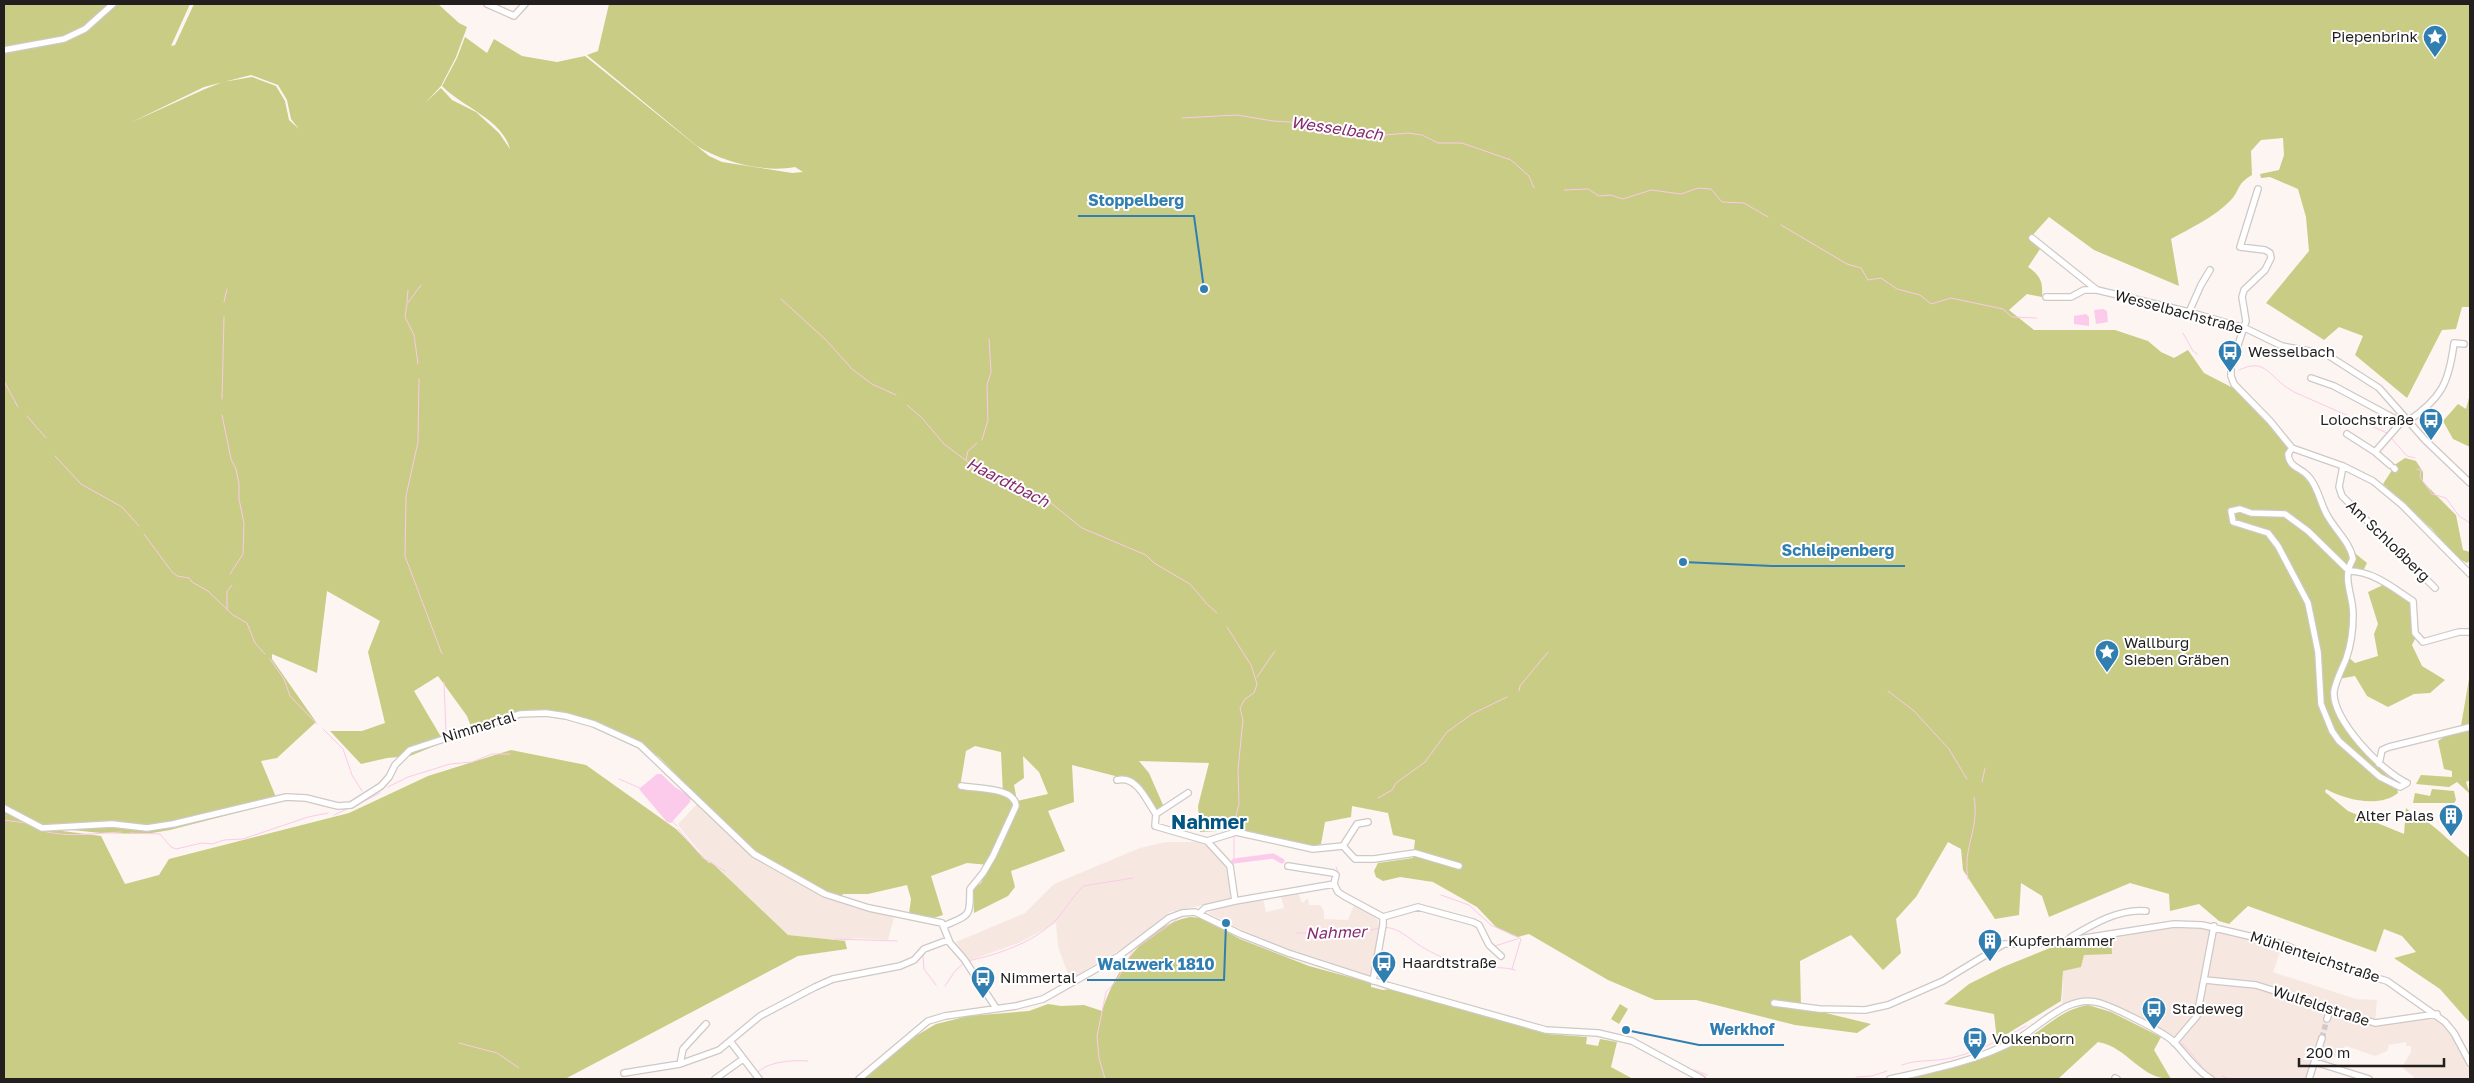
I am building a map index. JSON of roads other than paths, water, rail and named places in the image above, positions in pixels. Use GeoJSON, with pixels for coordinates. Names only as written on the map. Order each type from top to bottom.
{"type":"FeatureCollection","features":[{"type":"Feature","properties":{"kind":"street"},"geometry":{"type":"LineString","coordinates":[[4,50],[64,39],[85,29],[113,4]]}},
{"type":"Feature","properties":{"kind":"street"},"geometry":{"type":"LineString","coordinates":[[487,4],[514,16],[525,4]]}},
{"type":"Feature","properties":{"kind":"street"},"geometry":{"type":"LineString","coordinates":[[2258,189],[2240,247],[2265,250],[2270,253],[2271,258],[2265,270],[2244,290],[2242,297],[2245,328],[2232,366],[2232,381],[2237,390],[2270,421],[2292,448],[2343,466],[2362,475],[2388,492],[2470,574]]}},
{"type":"Feature","properties":{"kind":"street"},"geometry":{"type":"LineString","coordinates":[[2032,238],[2096,290]]}},
{"type":"Feature","properties":{"kind":"street"},"geometry":{"type":"LineString","coordinates":[[2189,312],[2210,270]]}},
{"type":"Feature","properties":{"kind":"street","name":"Wesselbachstraße"},"geometry":{"type":"LineString","coordinates":[[2046,297],[2072,297],[2084,290],[2096,290],[2189,312],[2245,328],[2282,346],[2326,354],[2379,388],[2424,440],[2470,483]]}},
{"type":"Feature","properties":{"kind":"street"},"geometry":{"type":"LineString","coordinates":[[2375,452],[2401,422],[2440,395],[2446,384],[2454,343],[2464,344]]}},
{"type":"Feature","properties":{"kind":"street"},"geometry":{"type":"LineString","coordinates":[[2311,378],[2334,386],[2401,422]]}},
{"type":"Feature","properties":{"kind":"street"},"geometry":{"type":"LineString","coordinates":[[2347,434],[2375,452],[2393,467]]}},
{"type":"Feature","properties":{"kind":"street"},"geometry":{"type":"LineString","coordinates":[[2292,448],[2288,454],[2288,460],[2292,466],[2308,476],[2327,515],[2351,550],[2352,559],[2348,566],[2348,571],[2346,586],[2353,613],[2352,633],[2347,656],[2334,689],[2334,698],[2336,709],[2379,764],[2395,778],[2406,783],[2400,787],[2380,777],[2340,741],[2332,731],[2321,704],[2318,652],[2308,603],[2278,546],[2268,533],[2233,522],[2231,511],[2240,509],[2250,513],[2285,514],[2308,531],[2348,571],[2362,571],[2384,582],[2413,601],[2415,633],[2423,642],[2458,632],[2470,632]]}},
{"type":"Feature","properties":{"kind":"street","name":"Am Schloßberg"},"geometry":{"type":"LineString","coordinates":[[2343,466],[2339,487],[2342,496],[2435,588]]}},
{"type":"Feature","properties":{"kind":"street","name":"Nimmertal"},"geometry":{"type":"LineString","coordinates":[[4,808],[42,828],[112,824],[147,828],[173,824],[286,798],[306,798],[338,806],[351,805],[381,786],[389,777],[395,765],[410,750],[520,714],[546,713],[566,716],[594,724],[640,745],[754,854],[824,894],[869,908],[939,922],[944,926]]}},
{"type":"Feature","properties":{"kind":"street"},"geometry":{"type":"LineString","coordinates":[[2379,764],[2382,750],[2389,747],[2470,727]]}},
{"type":"Feature","properties":{"kind":"street"},"geometry":{"type":"LineString","coordinates":[[1117,780],[1124,778],[1134,783],[1156,814],[1155,823],[1157,828],[1207,841],[1236,832],[1313,849],[1344,846]]}},
{"type":"Feature","properties":{"kind":"street"},"geometry":{"type":"LineString","coordinates":[[961,786],[1008,794],[1015,800],[1016,806],[990,862],[970,890],[971,908],[960,919],[944,926],[948,940],[969,966],[996,1008]]}},
{"type":"Feature","properties":{"kind":"street"},"geometry":{"type":"LineString","coordinates":[[1156,814],[1188,792]]}},
{"type":"Feature","properties":{"kind":"street"},"geometry":{"type":"LineString","coordinates":[[1344,846],[1357,824],[1368,822]]}},
{"type":"Feature","properties":{"kind":"street"},"geometry":{"type":"LineString","coordinates":[[1207,841],[1230,866],[1235,901]]}},
{"type":"Feature","properties":{"kind":"street"},"geometry":{"type":"LineString","coordinates":[[1344,846],[1354,859],[1374,859],[1415,853],[1459,866]]}},
{"type":"Feature","properties":{"kind":"street"},"geometry":{"type":"LineString","coordinates":[[1288,866],[1333,873],[1336,875],[1334,884],[1338,892],[1383,917],[1418,907],[1473,922],[1479,925],[1489,945],[1501,956]]}},
{"type":"Feature","properties":{"kind":"street"},"geometry":{"type":"LineString","coordinates":[[1200,913],[1205,908],[1235,901],[1334,884]]}},
{"type":"Feature","properties":{"kind":"street"},"geometry":{"type":"LineString","coordinates":[[2068,941],[2071,936],[2112,916],[2131,910],[2146,911]]}},
{"type":"Feature","properties":{"kind":"street"},"geometry":{"type":"LineString","coordinates":[[859,1079],[928,1021],[945,1016],[1043,999],[1119,956],[1173,916],[1186,912],[1200,913],[1240,934],[1288,953],[1374,981],[1546,1030],[1598,1033],[1632,1041],[1702,1079]]}},
{"type":"Feature","properties":{"kind":"street"},"geometry":{"type":"LineString","coordinates":[[1374,981],[1383,917]]}},
{"type":"Feature","properties":{"kind":"street","name":"Mühlenteichstraße"},"geometry":{"type":"LineString","coordinates":[[1774,1003],[1801,1008],[1865,1010],[1888,1005],[1943,981],[1978,961],[1999,946],[2068,941],[2174,924],[2214,926],[2283,944],[2331,964],[2378,977],[2437,1014],[2454,1033],[2470,1063]]}},
{"type":"Feature","properties":{"kind":"street"},"geometry":{"type":"LineString","coordinates":[[2174,1043],[2197,1016],[2214,926]]}},
{"type":"Feature","properties":{"kind":"street"},"geometry":{"type":"LineString","coordinates":[[624,1073],[680,1064],[719,1050],[760,1016],[815,987],[838,978],[900,966],[914,960],[924,949],[948,940]]}},
{"type":"Feature","properties":{"kind":"street","name":"Wulfeldstraße"},"geometry":{"type":"LineString","coordinates":[[2205,980],[2256,985],[2375,1024],[2437,1014]]}},
{"type":"Feature","properties":{"kind":"street"},"geometry":{"type":"LineString","coordinates":[[1890,1079],[1946,1066],[1999,1048],[2029,1032],[2062,1009],[2087,1001],[2104,1004],[2174,1043],[2199,1070],[2211,1079]]}},
{"type":"Feature","properties":{"kind":"street"},"geometry":{"type":"LineString","coordinates":[[2327,1019],[2330,1010]]}},
{"type":"Feature","properties":{"kind":"street"},"geometry":{"type":"LineString","coordinates":[[680,1064],[683,1049],[706,1024]]}},
{"type":"Feature","properties":{"kind":"street"},"geometry":{"type":"LineString","coordinates":[[2309,1079],[2322,1038]]}},
{"type":"Feature","properties":{"kind":"street"},"geometry":{"type":"LineString","coordinates":[[730,1041],[757,1076]]}},
{"type":"Feature","properties":{"kind":"street"},"geometry":{"type":"LineString","coordinates":[[715,1079],[743,1059]]}},
{"type":"Feature","properties":{"kind":"street"},"geometry":{"type":"LineString","coordinates":[[2315,1062],[2369,1079]]}},
{"type":"Feature","properties":{"kind":"waterway","name":"Wesselbach"},"geometry":{"type":"LineString","coordinates":[[1182,118],[1237,115],[1273,121],[1322,124],[1346,132],[1372,136],[1408,133],[1422,135],[1438,143],[1462,143],[1511,160],[1529,176],[1534,188]]}},
{"type":"Feature","properties":{"kind":"waterway","name":"Wesselbach"},"geometry":{"type":"LineString","coordinates":[[1564,190],[1588,189],[1599,196],[1610,195],[1623,199],[1651,190],[1681,194],[1698,188],[1711,189],[1722,202],[1744,203],[1768,217]]}},
{"type":"Feature","properties":{"kind":"waterway","name":"Wesselbach"},"geometry":{"type":"LineString","coordinates":[[1781,225],[1847,264],[1861,268],[1868,280],[1881,278],[1897,289],[1920,295],[1931,304],[1951,298],[2003,309],[2012,317],[2037,318]]}},
{"type":"Feature","properties":{"kind":"waterway"},"geometry":{"type":"LineString","coordinates":[[418,364],[414,335],[405,317],[407,304],[421,285]]}},
{"type":"Feature","properties":{"kind":"waterway"},"geometry":{"type":"LineString","coordinates":[[224,302],[227,289]]}},
{"type":"Feature","properties":{"kind":"waterway"},"geometry":{"type":"LineString","coordinates":[[407,302],[408,290]]}},
{"type":"Feature","properties":{"kind":"waterway","name":"Haardtbach"},"geometry":{"type":"LineString","coordinates":[[781,299],[826,340],[852,369],[872,384],[896,395]]}},
{"type":"Feature","properties":{"kind":"waterway"},"geometry":{"type":"LineString","coordinates":[[222,399],[224,317]]}},
{"type":"Feature","properties":{"kind":"waterway","name":"Wesselbach"},"geometry":{"type":"LineString","coordinates":[[2183,333],[2193,351],[2197,354]]}},
{"type":"Feature","properties":{"kind":"waterway"},"geometry":{"type":"LineString","coordinates":[[982,440],[988,420],[987,385],[991,372],[989,339]]}},
{"type":"Feature","properties":{"kind":"waterway","name":"Wesselbach"},"geometry":{"type":"LineString","coordinates":[[2239,370],[2258,366],[2294,392],[2387,433]]}},
{"type":"Feature","properties":{"kind":"waterway"},"geometry":{"type":"LineString","coordinates":[[419,379],[418,442],[406,496],[405,556],[442,654]]}},
{"type":"Feature","properties":{"kind":"waterway"},"geometry":{"type":"LineString","coordinates":[[4,381],[18,407]]}},
{"type":"Feature","properties":{"kind":"waterway","name":"Haardtbach"},"geometry":{"type":"LineString","coordinates":[[907,405],[922,418],[944,444],[976,468],[1022,493],[1046,499],[1082,528],[1146,555],[1154,563],[1190,584],[1217,613]]}},
{"type":"Feature","properties":{"kind":"waterway"},"geometry":{"type":"LineString","coordinates":[[222,415],[231,459],[236,469],[244,523],[243,554],[230,574]]}},
{"type":"Feature","properties":{"kind":"waterway"},"geometry":{"type":"LineString","coordinates":[[27,416],[46,438]]}},
{"type":"Feature","properties":{"kind":"waterway","name":"Wesselbach"},"geometry":{"type":"LineString","coordinates":[[2392,439],[2407,456],[2415,458]]}},
{"type":"Feature","properties":{"kind":"waterway"},"geometry":{"type":"LineString","coordinates":[[966,460],[968,451],[977,443]]}},
{"type":"Feature","properties":{"kind":"waterway"},"geometry":{"type":"LineString","coordinates":[[55,456],[81,484],[122,507],[139,526]]}},
{"type":"Feature","properties":{"kind":"waterway","name":"Wesselbach"},"geometry":{"type":"LineString","coordinates":[[2417,469],[2421,470],[2420,477],[2432,494],[2446,498],[2459,516],[2470,523]]}},
{"type":"Feature","properties":{"kind":"waterway"},"geometry":{"type":"LineString","coordinates":[[144,534],[172,572],[177,576],[189,578],[192,582],[208,591],[233,615],[247,623],[255,643],[265,654]]}},
{"type":"Feature","properties":{"kind":"waterway"},"geometry":{"type":"LineString","coordinates":[[227,610],[227,591],[232,585]]}},
{"type":"Feature","properties":{"kind":"waterway","name":"Haardtbach"},"geometry":{"type":"LineString","coordinates":[[1227,627],[1251,665],[1257,684],[1254,693],[1245,699],[1240,708],[1243,720],[1238,769],[1239,804],[1233,829]]}},
{"type":"Feature","properties":{"kind":"waterway"},"geometry":{"type":"LineString","coordinates":[[1257,677],[1275,651]]}},
{"type":"Feature","properties":{"kind":"waterway"},"geometry":{"type":"LineString","coordinates":[[1519,691],[1520,686],[1548,652]]}},
{"type":"Feature","properties":{"kind":"waterway"},"geometry":{"type":"LineString","coordinates":[[270,659],[284,679],[290,696],[317,724]]}},
{"type":"Feature","properties":{"kind":"waterway"},"geometry":{"type":"LineString","coordinates":[[444,682],[446,734]]}},
{"type":"Feature","properties":{"kind":"waterway"},"geometry":{"type":"LineString","coordinates":[[1888,691],[1914,711],[1949,749],[1967,779]]}},
{"type":"Feature","properties":{"kind":"waterway"},"geometry":{"type":"LineString","coordinates":[[1378,798],[1392,790],[1396,783],[1425,762],[1447,732],[1472,714],[1507,697]]}},
{"type":"Feature","properties":{"kind":"waterway"},"geometry":{"type":"LineString","coordinates":[[323,729],[343,749],[352,775],[362,791]]}},
{"type":"Feature","properties":{"kind":"waterway"},"geometry":{"type":"LineString","coordinates":[[388,787],[408,777],[450,764],[472,762],[492,754],[510,754]]}},
{"type":"Feature","properties":{"kind":"waterway"},"geometry":{"type":"LineString","coordinates":[[1982,782],[1985,768]]}},
{"type":"Feature","properties":{"kind":"waterway"},"geometry":{"type":"LineString","coordinates":[[619,779],[640,788]]}},
{"type":"Feature","properties":{"kind":"waterway"},"geometry":{"type":"LineString","coordinates":[[353,807],[380,793]]}},
{"type":"Feature","properties":{"kind":"waterway"},"geometry":{"type":"LineString","coordinates":[[1968,879],[1967,857],[1975,819],[1974,797]]}},
{"type":"Feature","properties":{"kind":"waterway"},"geometry":{"type":"LineString","coordinates":[[334,815],[349,808]]}},
{"type":"Feature","properties":{"kind":"waterway"},"geometry":{"type":"LineString","coordinates":[[130,833],[160,834],[171,847],[176,849],[202,843],[212,844],[224,840],[243,839],[308,817],[328,813]]}},
{"type":"Feature","properties":{"kind":"waterway"},"geometry":{"type":"LineString","coordinates":[[4,820],[26,823],[39,829]]}},
{"type":"Feature","properties":{"kind":"waterway"},"geometry":{"type":"LineString","coordinates":[[672,821],[677,826]]}},
{"type":"Feature","properties":{"kind":"waterway"},"geometry":{"type":"LineString","coordinates":[[678,829],[703,858],[725,871]]}},
{"type":"Feature","properties":{"kind":"waterway"},"geometry":{"type":"LineString","coordinates":[[43,831],[72,835],[121,832]]}},
{"type":"Feature","properties":{"kind":"waterway","name":"Haardtbach"},"geometry":{"type":"LineString","coordinates":[[1234,836],[1234,858]]}},
{"type":"Feature","properties":{"kind":"waterway"},"geometry":{"type":"LineString","coordinates":[[1234,861],[1273,856],[1282,861]]}},
{"type":"Feature","properties":{"kind":"waterway"},"geometry":{"type":"LineString","coordinates":[[1336,867],[1339,874]]}},
{"type":"Feature","properties":{"kind":"waterway","name":"Nahmer"},"geometry":{"type":"LineString","coordinates":[[968,961],[1003,951],[1037,935],[1056,920],[1083,886],[1133,878]]}},
{"type":"Feature","properties":{"kind":"waterway"},"geometry":{"type":"LineString","coordinates":[[1441,895],[1469,905],[1491,925],[1521,939],[1512,969]]}},
{"type":"Feature","properties":{"kind":"waterway"},"geometry":{"type":"LineString","coordinates":[[1105,1079],[1099,1058],[1097,1036],[1106,992],[1117,980],[1133,950],[1179,918],[1187,915]]}},
{"type":"Feature","properties":{"kind":"waterway","name":"Nahmer"},"geometry":{"type":"LineString","coordinates":[[1384,927],[1400,932],[1426,949],[1457,964],[1471,967],[1508,968],[1515,970]]}},
{"type":"Feature","properties":{"kind":"waterway","name":"Nahmer"},"geometry":{"type":"LineString","coordinates":[[1297,933],[1350,934],[1380,928]]}},
{"type":"Feature","properties":{"kind":"waterway"},"geometry":{"type":"LineString","coordinates":[[835,939],[897,941]]}},
{"type":"Feature","properties":{"kind":"waterway"},"geometry":{"type":"LineString","coordinates":[[1495,946],[1517,939]]}},
{"type":"Feature","properties":{"kind":"waterway"},"geometry":{"type":"LineString","coordinates":[[923,956],[924,969],[936,985]]}},
{"type":"Feature","properties":{"kind":"waterway","name":"Nahmer"},"geometry":{"type":"LineString","coordinates":[[945,986],[955,971],[965,962]]}},
{"type":"Feature","properties":{"kind":"waterway","name":"Nahmer"},"geometry":{"type":"LineString","coordinates":[[1902,1065],[1961,1055],[1989,1045],[2026,1026]]}},
{"type":"Feature","properties":{"kind":"waterway"},"geometry":{"type":"LineString","coordinates":[[459,1043],[497,1053],[519,1068]]}},
{"type":"Feature","properties":{"kind":"waterway","name":"Nahmer"},"geometry":{"type":"LineString","coordinates":[[2182,1043],[2201,1065]]}},
{"type":"Feature","properties":{"kind":"waterway"},"geometry":{"type":"LineString","coordinates":[[757,1073],[774,1064],[788,1061],[808,1061]]}},
{"type":"Feature","properties":{"kind":"waterway","name":"Nahmer"},"geometry":{"type":"LineString","coordinates":[[1695,1070],[1707,1075]]}},
{"type":"Feature","properties":{"kind":"waterway","name":"Nahmer"},"geometry":{"type":"LineString","coordinates":[[1856,1077],[1872,1076],[1887,1071]]}},
{"type":"Feature","properties":{"kind":"waterway","name":"Nahmer"},"geometry":{"type":"LineString","coordinates":[[2222,1076],[2229,1079]]}},
{"type":"Feature","properties":{"kind":"tunnel"},"geometry":{"type":"LineString","coordinates":[[2322,1038],[2327,1019]]}},
{"type":"Feature","properties":{"kind":"place","name":"Piepenbrink"},"geometry":{"type":"Point","coordinates":[2435,58]}},
{"type":"Feature","properties":{"kind":"place","name":"Stoppelberg"},"geometry":{"type":"Point","coordinates":[1204,289]}},
{"type":"Feature","properties":{"kind":"place","name":"Wesselbach"},"geometry":{"type":"Point","coordinates":[2230,373]}},
{"type":"Feature","properties":{"kind":"place","name":"Lolochstraße"},"geometry":{"type":"Point","coordinates":[2431,441]}},
{"type":"Feature","properties":{"kind":"place","name":"Schleipenberg"},"geometry":{"type":"Point","coordinates":[1683,562]}},
{"type":"Feature","properties":{"kind":"place","name":"Wallburg Sieben Gräben"},"geometry":{"type":"Point","coordinates":[2107,673]}},
{"type":"Feature","properties":{"kind":"place","name":"Alter Palas"},"geometry":{"type":"Point","coordinates":[2451,837]}},
{"type":"Feature","properties":{"kind":"place","name":"Walzwerk 1810"},"geometry":{"type":"Point","coordinates":[1226,923]}},
{"type":"Feature","properties":{"kind":"place","name":"Kupferhammer"},"geometry":{"type":"Point","coordinates":[1990,962]}},
{"type":"Feature","properties":{"kind":"place","name":"Haardtstraße"},"geometry":{"type":"Point","coordinates":[1384,984]}},
{"type":"Feature","properties":{"kind":"place","name":"Nimmertal"},"geometry":{"type":"Point","coordinates":[983,999]}},
{"type":"Feature","properties":{"kind":"place","name":"Werkhof"},"geometry":{"type":"Point","coordinates":[1626,1030]}},
{"type":"Feature","properties":{"kind":"place","name":"Stadeweg"},"geometry":{"type":"Point","coordinates":[2154,1030]}},
{"type":"Feature","properties":{"kind":"place","name":"Volkenborn"},"geometry":{"type":"Point","coordinates":[1975,1060]}},
{"type":"Feature","properties":{"kind":"district","name":"Nahmer"},"geometry":{"type":"Point","coordinates":[1209,822]}}]}
